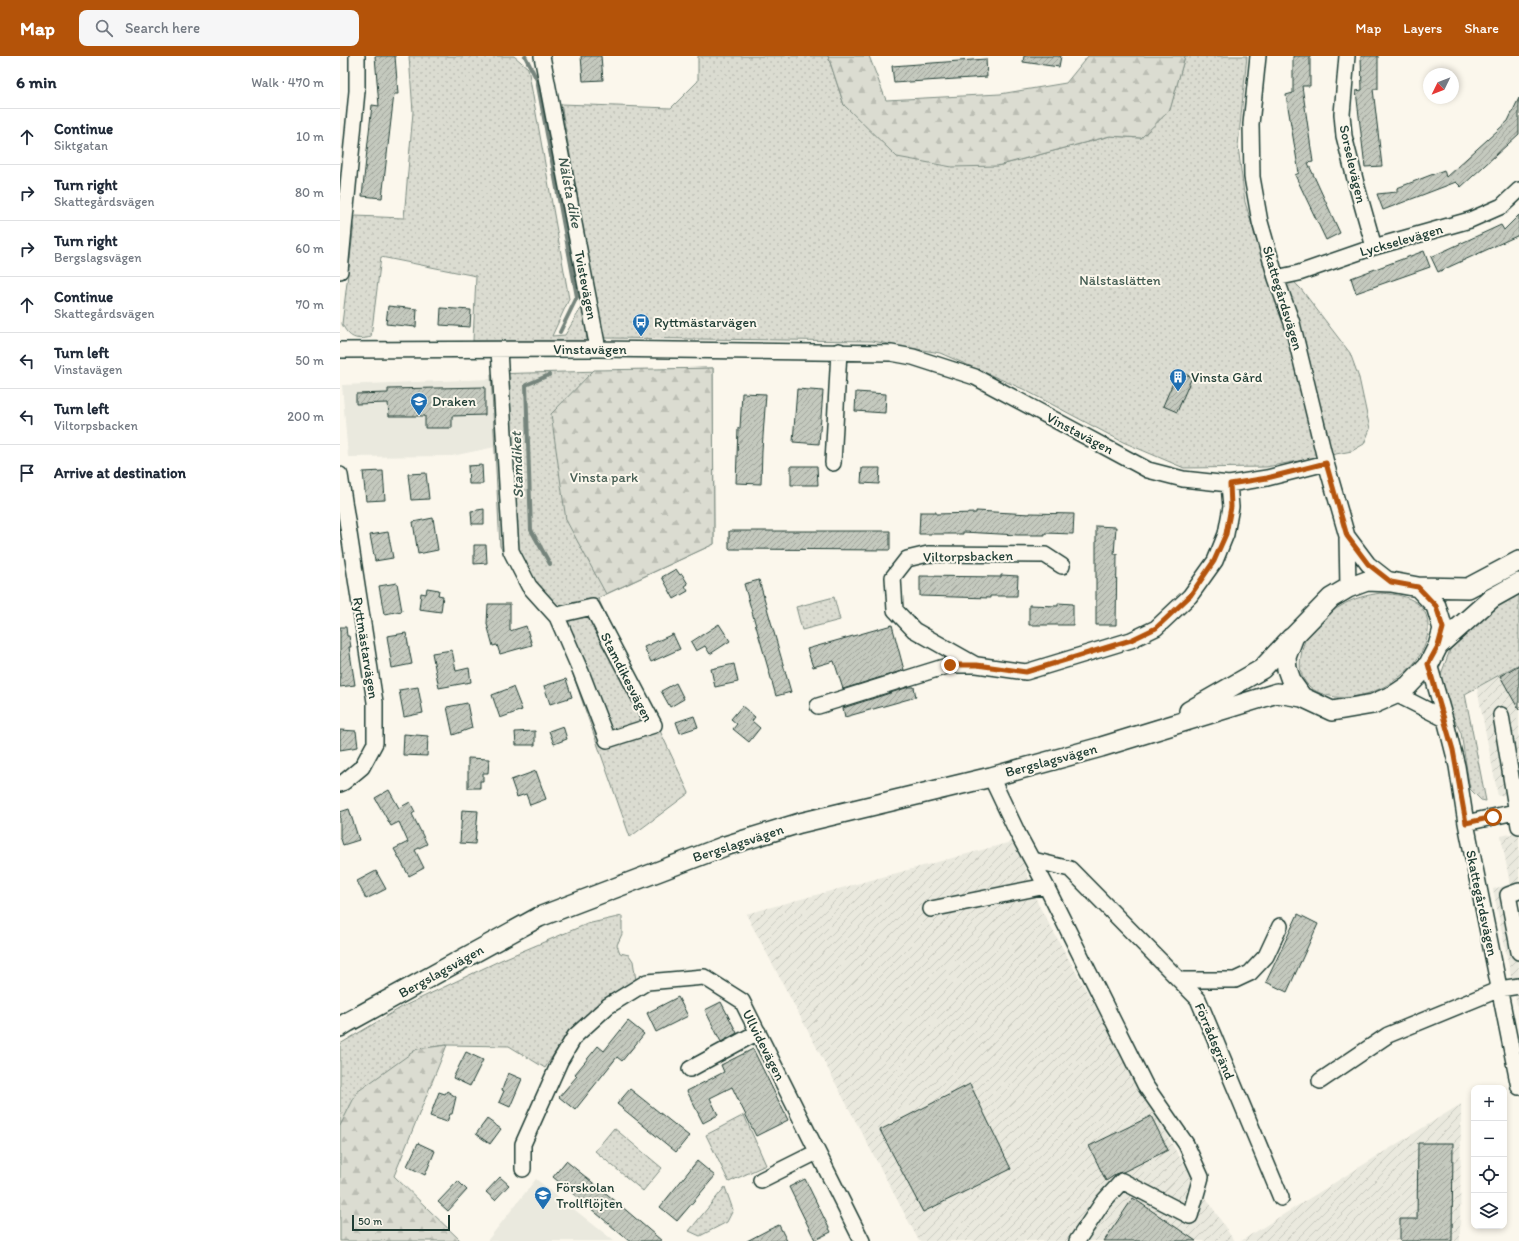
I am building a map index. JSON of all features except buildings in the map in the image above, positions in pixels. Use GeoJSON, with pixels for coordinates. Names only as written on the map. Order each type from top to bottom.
{"type":"FeatureCollection","features":[{"type":"Feature","properties":{"kind":"main road","name":"Bergslagsvägen"},"geometry":{"type":"LineString","coordinates":[[1162,727],[1262,669],[1331,598],[1348,588],[1367,581],[1391,582],[1418,587],[1468,588],[1519,561]]}},
{"type":"Feature","properties":{"kind":"main road","name":"Bergslagsvägen"},"geometry":{"type":"LineString","coordinates":[[1438,646],[1492,598],[1519,583]]}},
{"type":"Feature","properties":{"kind":"main road","name":"Bergslagsvägen"},"geometry":{"type":"LineString","coordinates":[[340,1028],[348,1022],[539,917],[725,846],[800,823],[991,777],[1101,747],[1162,727],[1277,693],[1302,697],[1332,711],[1373,704],[1396,694],[1413,681],[1428,664],[1438,646],[1443,628],[1436,606],[1418,587]]}},
{"type":"Feature","properties":{"kind":"main road","name":"Bergslagsvägen"},"geometry":{"type":"LineString","coordinates":[[1294,636],[1286,657],[1287,669],[1292,683],[1302,697]]}},
{"type":"Feature","properties":{"kind":"street"},"geometry":{"type":"LineString","coordinates":[[340,271],[358,91],[357,56]]}},
{"type":"Feature","properties":{"kind":"street","name":"Tvistevägen"},"geometry":{"type":"LineString","coordinates":[[542,56],[598,348]]}},
{"type":"Feature","properties":{"kind":"street","name":"Skattegårdsvägen"},"geometry":{"type":"LineString","coordinates":[[1258,56],[1251,124],[1252,177],[1260,222],[1276,278],[1292,323],[1326,463],[1347,536],[1348,588]]}},
{"type":"Feature","properties":{"kind":"street","name":"Sorselevägen"},"geometry":{"type":"LineString","coordinates":[[1347,56],[1342,114],[1344,136],[1374,247]]}},
{"type":"Feature","properties":{"kind":"street","name":"Lyckselevägen"},"geometry":{"type":"LineString","coordinates":[[1276,278],[1299,273],[1374,247],[1470,220],[1502,206],[1519,190]]}},
{"type":"Feature","properties":{"kind":"street","name":"Vinstavägen"},"geometry":{"type":"LineString","coordinates":[[340,350],[499,350],[598,348],[891,353],[913,357],[975,377],[1148,470],[1183,479],[1230,484],[1267,478],[1326,463]]}},
{"type":"Feature","properties":{"kind":"street","name":"Stamdikesvägen"},"geometry":{"type":"LineString","coordinates":[[499,350],[511,551],[529,586],[557,617],[581,672],[606,740],[654,725],[592,608],[562,614],[557,617]]}},
{"type":"Feature","properties":{"kind":"street"},"geometry":{"type":"LineString","coordinates":[[833,463],[839,352]]}},
{"type":"Feature","properties":{"kind":"street","name":"Ryttmästarvägen"},"geometry":{"type":"LineString","coordinates":[[340,476],[375,702],[375,743],[362,767],[340,784]]}},
{"type":"Feature","properties":{"kind":"street","name":"Viltorpsbacken"},"geometry":{"type":"LineString","coordinates":[[818,706],[950,665],[977,665],[1026,672],[1131,640],[1156,628],[1190,596],[1214,561],[1226,534],[1231,507],[1230,484]]}},
{"type":"Feature","properties":{"kind":"street","name":"Skattegårdsvägen"},"geometry":{"type":"LineString","coordinates":[[1347,536],[1368,564],[1391,582]]}},
{"type":"Feature","properties":{"kind":"street","name":"Viltorpsbacken"},"geometry":{"type":"LineString","coordinates":[[977,665],[914,630],[895,610],[893,577],[907,559],[928,554],[1045,555],[1062,566]]}},
{"type":"Feature","properties":{"kind":"street","name":"Skattegårdsvägen"},"geometry":{"type":"LineString","coordinates":[[1428,664],[1445,719],[1457,766],[1466,823],[1519,1087]]}},
{"type":"Feature","properties":{"kind":"street"},"geometry":{"type":"LineString","coordinates":[[1396,694],[1445,719]]}},
{"type":"Feature","properties":{"kind":"street"},"geometry":{"type":"LineString","coordinates":[[1466,823],[1518,816],[1501,714]]}},
{"type":"Feature","properties":{"kind":"street"},"geometry":{"type":"LineString","coordinates":[[991,777],[1144,1085],[1186,1144],[1201,1177],[1190,1216],[1122,1181],[1103,1202],[1077,1241]]}},
{"type":"Feature","properties":{"kind":"street","name":"Förrådsgränd"},"geometry":{"type":"LineString","coordinates":[[1033,860],[1070,869],[1198,998],[1281,1198]]}},
{"type":"Feature","properties":{"kind":"street"},"geometry":{"type":"LineString","coordinates":[[931,909],[1046,886]]}},
{"type":"Feature","properties":{"kind":"street"},"geometry":{"type":"LineString","coordinates":[[1519,891],[1508,895],[1519,952]]}},
{"type":"Feature","properties":{"kind":"street"},"geometry":{"type":"LineString","coordinates":[[1179,980],[1235,980],[1250,973],[1266,956],[1280,926]]}},
{"type":"Feature","properties":{"kind":"street","name":"Ullvidevägen"},"geometry":{"type":"LineString","coordinates":[[523,1169],[523,1144],[560,1062],[575,1036],[608,1006],[647,982],[704,977],[742,1001],[862,1241]]}},
{"type":"Feature","properties":{"kind":"street"},"geometry":{"type":"LineString","coordinates":[[1320,1081],[1388,1035],[1500,989],[1519,986]]}},
{"type":"Feature","properties":{"kind":"street"},"geometry":{"type":"LineString","coordinates":[[690,1069],[758,1032]]}},
{"type":"Feature","properties":{"kind":"street"},"geometry":{"type":"LineString","coordinates":[[761,1180],[817,1152]]}},
{"type":"Feature","properties":{"kind":"shaded area","name":"Draken"},"geometry":{"type":"Polygon","coordinates":[[[491,379],[495,447],[452,456],[348,457],[342,385],[491,379]]]}},
{"type":"Feature","properties":{"kind":"shaded area"},"geometry":{"type":"Polygon","coordinates":[[[1519,664],[1519,793],[1498,796],[1477,688],[1519,664]]]}},
{"type":"Feature","properties":{"kind":"shaded area"},"geometry":{"type":"Polygon","coordinates":[[[1519,832],[1519,1015],[1493,889],[1510,884],[1501,836],[1519,832]]]}},
{"type":"Feature","properties":{"kind":"shaded area"},"geometry":{"type":"Polygon","coordinates":[[[1015,841],[1038,904],[1174,1148],[1234,1241],[919,1241],[746,914],[1015,841]]]}},
{"type":"Feature","properties":{"kind":"shaded area"},"geometry":{"type":"Polygon","coordinates":[[[1461,1104],[1460,1241],[1241,1241],[1461,1104]]]}},
{"type":"Feature","properties":{"kind":"shaded area","name":"Förskolan Trollflöjten"},"geometry":{"type":"Polygon","coordinates":[[[536,1179],[614,1241],[487,1241],[536,1179]]]}},
{"type":"Feature","properties":{"kind":"green space"},"geometry":{"type":"Polygon","coordinates":[[[409,56],[514,56],[528,68],[569,299],[552,336],[565,335],[583,305],[587,330],[586,341],[473,341],[476,276],[381,257],[371,337],[361,339],[357,338],[350,335],[345,329],[342,324],[355,216],[404,218],[413,112],[409,56]]]}},
{"type":"Feature","properties":{"kind":"green space","name":"Nälstaslätten"},"geometry":{"type":"Polygon","coordinates":[[[698,56],[828,56],[844,105],[997,166],[1110,136],[1141,138],[1170,109],[1185,56],[1247,56],[1238,146],[1245,202],[1258,245],[1301,289],[1350,353],[1359,378],[1370,429],[1364,444],[1352,451],[1266,467],[1184,468],[1123,442],[1023,389],[940,353],[872,341],[603,338],[561,104],[671,108],[698,81],[698,56]]]}},
{"type":"Feature","properties":{"kind":"green space"},"geometry":{"type":"Polygon","coordinates":[[[828,56],[869,56],[886,100],[1000,94],[1066,83],[1088,56],[1185,56],[1170,110],[1141,138],[1110,136],[997,166],[952,167],[897,157],[844,105],[828,56]]]}},
{"type":"Feature","properties":{"kind":"green space","name":"Vinsta park"},"geometry":{"type":"Polygon","coordinates":[[[713,368],[714,544],[598,598],[689,793],[630,837],[553,618],[516,577],[500,546],[491,374],[713,368]]]}},
{"type":"Feature","properties":{"kind":"green space"},"geometry":{"type":"Polygon","coordinates":[[[713,368],[714,544],[606,594],[566,520],[551,414],[594,370],[713,368]]]}},
{"type":"Feature","properties":{"kind":"green space"},"geometry":{"type":"Polygon","coordinates":[[[1381,593],[1399,595],[1410,599],[1418,604],[1424,611],[1428,620],[1427,640],[1420,654],[1410,667],[1398,678],[1367,694],[1351,697],[1336,697],[1314,690],[1304,680],[1301,673],[1301,656],[1307,636],[1327,615],[1346,603],[1360,597],[1381,593]]]}},
{"type":"Feature","properties":{"kind":"green space"},"geometry":{"type":"Polygon","coordinates":[[[1519,595],[1519,664],[1465,694],[1486,801],[1481,800],[1470,789],[1461,733],[1446,702],[1440,677],[1450,650],[1470,629],[1496,608],[1519,595]]]}},
{"type":"Feature","properties":{"kind":"green space"},"geometry":{"type":"Polygon","coordinates":[[[834,597],[840,620],[802,630],[796,607],[834,597]]]}},
{"type":"Feature","properties":{"kind":"green space"},"geometry":{"type":"Polygon","coordinates":[[[622,916],[622,934],[617,945],[620,953],[629,955],[633,961],[636,980],[608,997],[570,1029],[545,1068],[509,1046],[447,1045],[417,1049],[340,1126],[340,1044],[402,1007],[501,960],[587,924],[622,916]]]}},
{"type":"Feature","properties":{"kind":"green space"},"geometry":{"type":"Polygon","coordinates":[[[447,1045],[394,1176],[461,1241],[340,1241],[340,1126],[357,1092],[417,1049],[447,1045]]]}},
{"type":"Feature","properties":{"kind":"green space"},"geometry":{"type":"Polygon","coordinates":[[[744,1115],[766,1165],[729,1182],[706,1135],[744,1115]]]}},
{"type":"Feature","properties":{"kind":"green space"},"geometry":{"type":"Polygon","coordinates":[[[614,1128],[662,1168],[643,1191],[595,1151],[614,1128]]]}},
{"type":"Feature","properties":{"kind":"green space"},"geometry":{"type":"Polygon","coordinates":[[[725,1187],[733,1210],[727,1222],[700,1236],[689,1231],[725,1187]]]}},
{"type":"Feature","properties":{"kind":"waterway","name":"Nälsta dike"},"geometry":{"type":"LineString","coordinates":[[525,56],[537,80],[577,297],[560,332]]}},
{"type":"Feature","properties":{"kind":"waterway","name":"Stamdiket"},"geometry":{"type":"LineString","coordinates":[[549,375],[526,385],[531,530],[550,564]]}},
{"type":"Feature","properties":{"kind":"place","name":"Ryttmästarvägen"},"geometry":{"type":"Point","coordinates":[641,337]}},
{"type":"Feature","properties":{"kind":"place","name":"Vinsta Gård"},"geometry":{"type":"Point","coordinates":[1178,392]}},
{"type":"Feature","properties":{"kind":"place","name":"Draken"},"geometry":{"type":"Point","coordinates":[419,416]}},
{"type":"Feature","properties":{"kind":"place","name":"Förskolan Trollflöjten"},"geometry":{"type":"Point","coordinates":[543,1210]}},
{"type":"Feature","properties":{"kind":"route"},"geometry":{"type":"LineString","coordinates":[[950,665],[977,665],[1026,672],[1131,640],[1156,628],[1190,596],[1214,561],[1226,534],[1231,507],[1230,484],[1267,478],[1326,463],[1347,536],[1368,564],[1391,582],[1418,587],[1436,606],[1443,628],[1438,646],[1428,664],[1445,719],[1457,766],[1466,823],[1493,817]]}}]}
